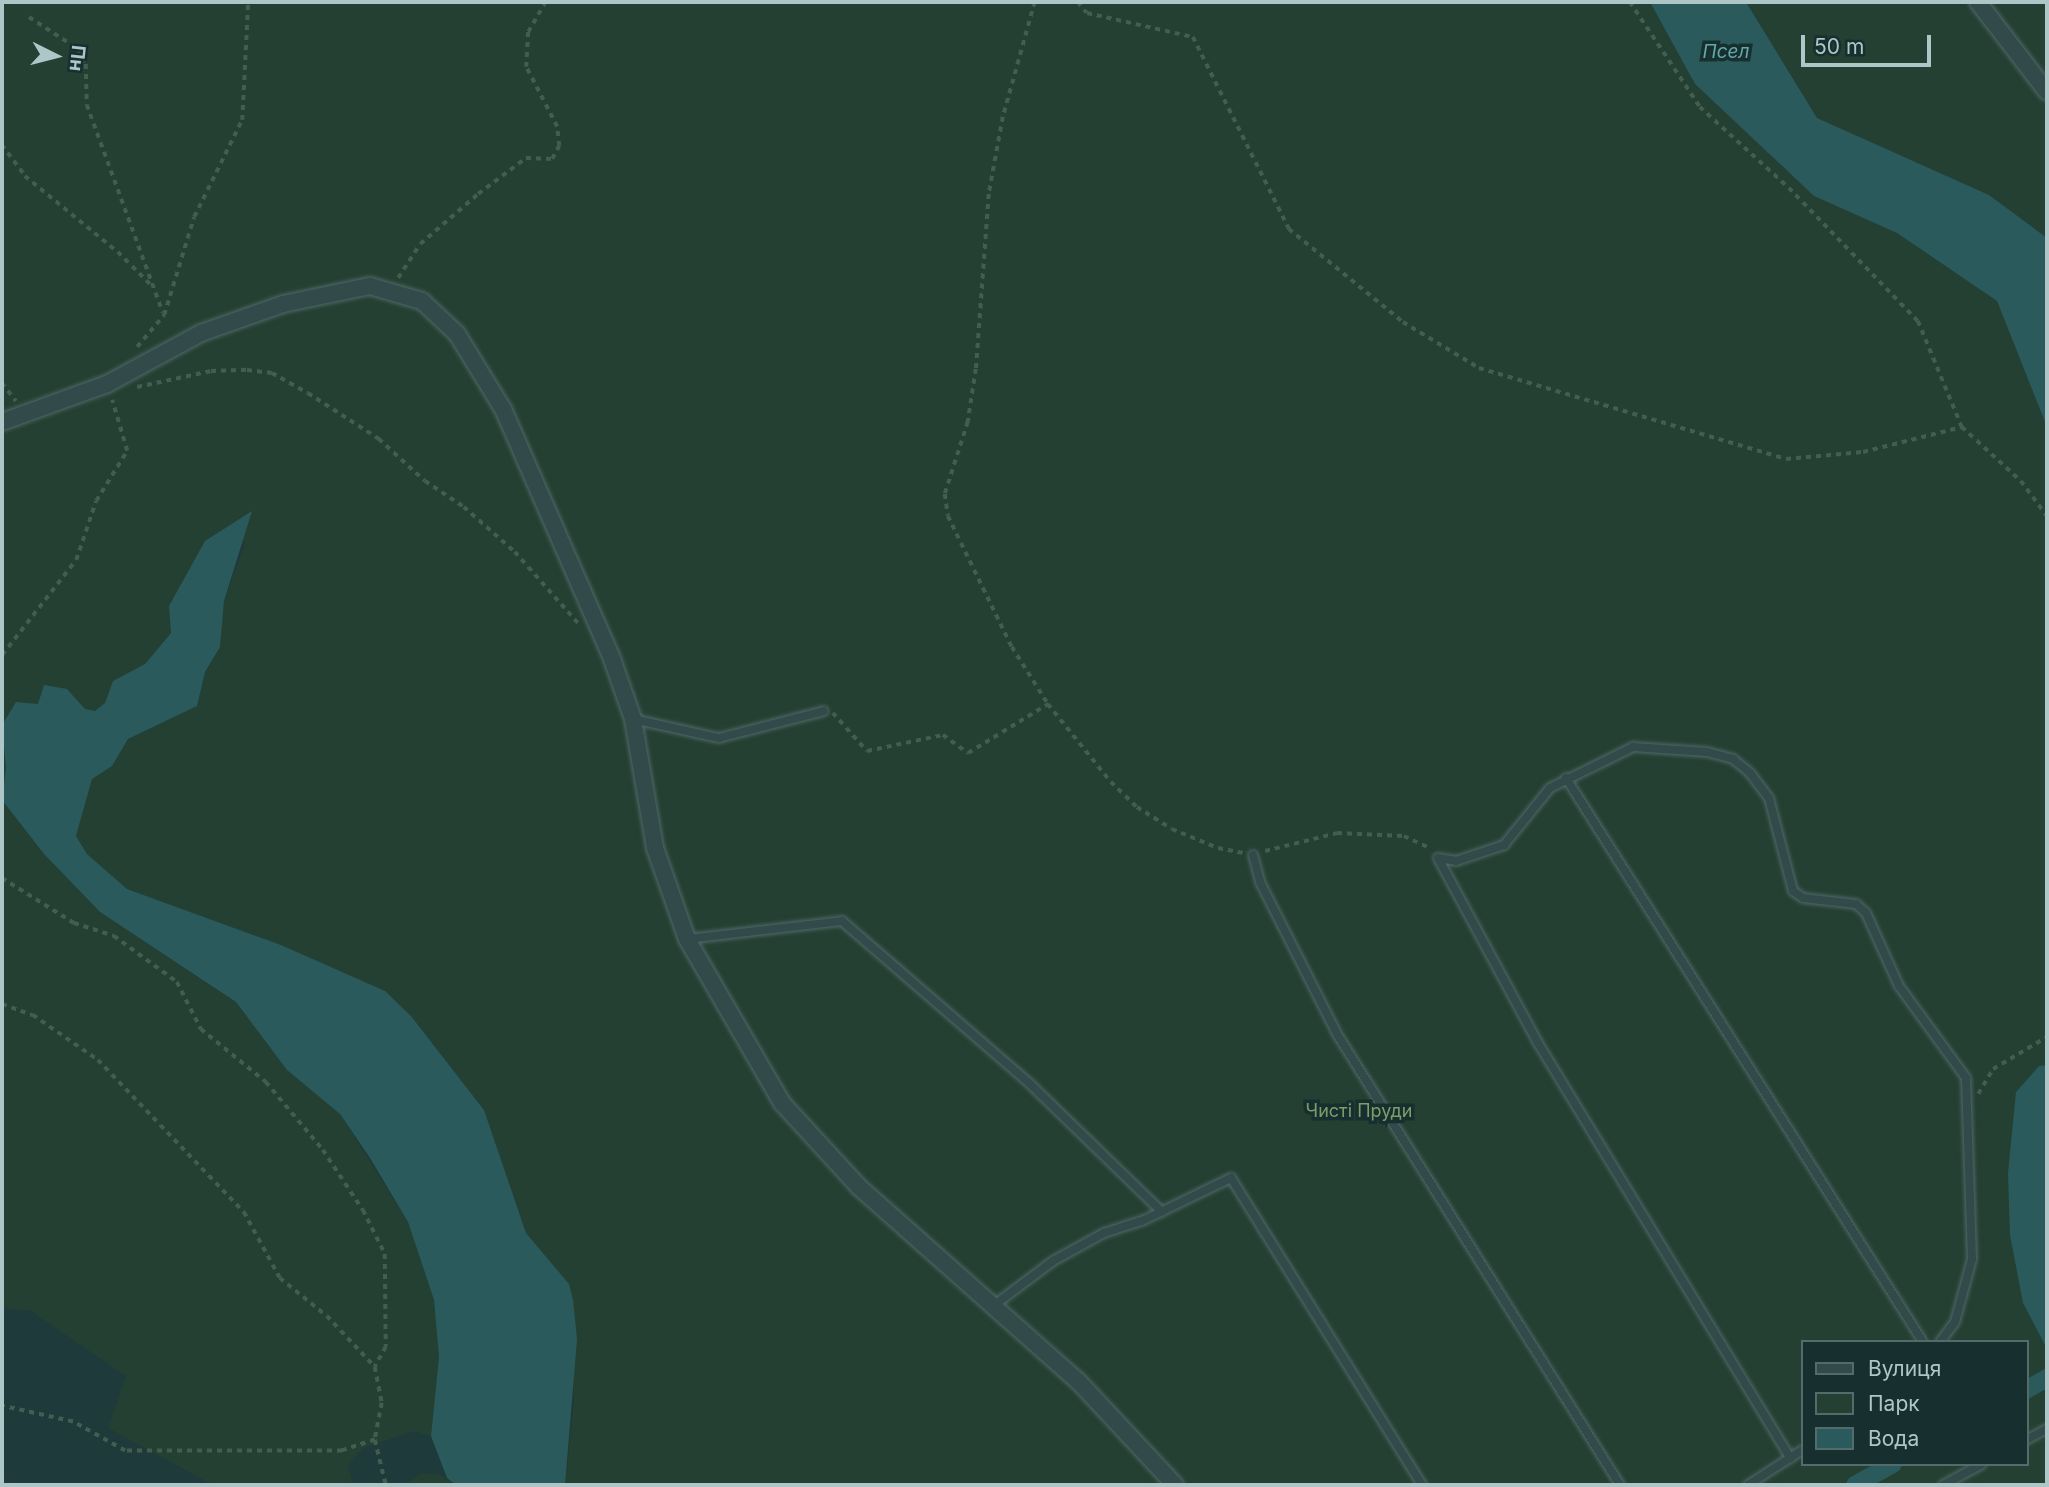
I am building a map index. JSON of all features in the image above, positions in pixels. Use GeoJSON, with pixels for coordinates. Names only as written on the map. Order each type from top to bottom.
{"type":"FeatureCollection","features":[{"type":"Feature","properties":{"kind":"street"},"geometry":{"type":"LineString","coordinates":[[1978,2],[2047,92]]}},
{"type":"Feature","properties":{"kind":"street"},"geometry":{"type":"LineString","coordinates":[[2,422],[107,384],[201,333],[283,304],[370,286],[422,300],[457,334],[503,409],[612,659],[632,719],[655,848],[687,939],[782,1102],[859,1186],[1078,1381],[1175,1485]]}},
{"type":"Feature","properties":{"kind":"lane"},"geometry":{"type":"LineString","coordinates":[[632,719],[719,738],[824,711]]}},
{"type":"Feature","properties":{"kind":"lane"},"geometry":{"type":"LineString","coordinates":[[1438,858],[1457,861],[1504,845],[1550,788],[1604,758],[1642,746],[1707,752],[1733,760],[1750,773],[1774,812],[1793,891],[1803,898],[1856,904],[1866,913],[1899,986],[1966,1078],[1972,1259],[1955,1322],[1942,1340]]}},
{"type":"Feature","properties":{"kind":"lane"},"geometry":{"type":"LineString","coordinates":[[1566,778],[1922,1340]]}},
{"type":"Feature","properties":{"kind":"lane"},"geometry":{"type":"LineString","coordinates":[[1253,855],[1260,882],[1337,1034],[1620,1485]]}},
{"type":"Feature","properties":{"kind":"lane"},"geometry":{"type":"LineString","coordinates":[[1438,858],[1538,1043],[1790,1458]]}},
{"type":"Feature","properties":{"kind":"lane"},"geometry":{"type":"LineString","coordinates":[[687,939],[842,921],[1029,1083],[1161,1212]]}},
{"type":"Feature","properties":{"kind":"lane"},"geometry":{"type":"LineString","coordinates":[[993,1307],[1053,1261],[1104,1233],[1161,1212],[1231,1178],[1422,1485]]}},
{"type":"Feature","properties":{"kind":"lane"},"geometry":{"type":"LineString","coordinates":[[2028,1439],[2047,1429]]}},
{"type":"Feature","properties":{"kind":"lane"},"geometry":{"type":"LineString","coordinates":[[1748,1485],[1800,1451]]}},
{"type":"Feature","properties":{"kind":"lane"},"geometry":{"type":"LineString","coordinates":[[1943,1485],[1978,1466]]}},
{"type":"Feature","properties":{"kind":"path"},"geometry":{"type":"LineString","coordinates":[[131,355],[164,315],[194,217],[242,120],[248,2]]}},
{"type":"Feature","properties":{"kind":"path"},"geometry":{"type":"LineString","coordinates":[[394,293],[405,261],[420,244],[526,158],[552,159],[559,146],[557,127],[526,67],[528,32],[545,2]]}},
{"type":"Feature","properties":{"kind":"path"},"geometry":{"type":"LineString","coordinates":[[1035,2],[1000,130],[981,257],[976,369],[968,422],[945,494],[948,516],[1007,636],[1048,704],[1111,782],[1137,807],[1218,848],[1253,855],[1337,833],[1371,833],[1428,845],[1438,858]]}},
{"type":"Feature","properties":{"kind":"path"},"geometry":{"type":"LineString","coordinates":[[1078,2],[1087,13],[1194,37],[1289,229],[1403,322],[1479,368],[1786,459],[1863,452],[1962,427]]}},
{"type":"Feature","properties":{"kind":"path"},"geometry":{"type":"LineString","coordinates":[[1630,2],[1700,107],[1789,188],[1918,321],[1962,427],[2021,481],[2047,516]]}},
{"type":"Feature","properties":{"kind":"path"},"geometry":{"type":"LineString","coordinates":[[29,17],[78,49],[86,64],[87,105],[164,315]]}},
{"type":"Feature","properties":{"kind":"path"},"geometry":{"type":"LineString","coordinates":[[2,145],[25,176],[118,252],[154,288]]}},
{"type":"Feature","properties":{"kind":"path"},"geometry":{"type":"LineString","coordinates":[[2,655],[76,560],[96,501],[127,451],[107,384],[141,387],[211,371],[272,373],[379,439],[425,481],[464,507],[515,552],[585,631]]}},
{"type":"Feature","properties":{"kind":"path"},"geometry":{"type":"LineString","coordinates":[[2,383],[16,401]]}},
{"type":"Feature","properties":{"kind":"path"},"geometry":{"type":"LineString","coordinates":[[824,711],[838,714],[867,751],[943,735],[968,753],[1048,704]]}},
{"type":"Feature","properties":{"kind":"path"},"geometry":{"type":"LineString","coordinates":[[2,878],[74,923],[114,936],[177,982],[201,1029],[266,1082],[323,1150],[363,1210],[386,1254],[386,1347],[375,1367]]}},
{"type":"Feature","properties":{"kind":"path"},"geometry":{"type":"LineString","coordinates":[[2,1004],[33,1015],[98,1059],[244,1212],[280,1278],[327,1316],[375,1367],[382,1403],[375,1440],[386,1485]]}},
{"type":"Feature","properties":{"kind":"path"},"geometry":{"type":"LineString","coordinates":[[1967,1108],[1993,1069],[2047,1037]]}},
{"type":"Feature","properties":{"kind":"path"},"geometry":{"type":"LineString","coordinates":[[2,1406],[72,1422],[125,1451],[342,1451],[375,1440]]}},
{"type":"Feature","properties":{"kind":"green space","name":"Чисті Пруди"},"geometry":{"type":"Polygon","coordinates":[[[2,2],[1650,2],[1695,84],[1814,196],[1897,233],[1997,301],[2047,427],[2047,1065],[2038,1066],[2023,1303],[2047,1349],[2047,1485],[565,1485],[574,1401],[569,1284],[526,1233],[484,1110],[411,1016],[384,991],[281,945],[127,889],[87,854],[76,836],[92,779],[112,766],[128,739],[197,706],[205,672],[220,647],[224,601],[246,541],[169,606],[171,633],[145,664],[113,681],[105,703],[95,712],[84,709],[67,689],[38,704],[16,702],[2,725],[2,2]]]}},
{"type":"Feature","properties":{"kind":"green space"},"geometry":{"type":"Polygon","coordinates":[[[1746,2],[2047,2],[2047,238],[1989,195],[1817,118],[1746,2]]]}},
{"type":"Feature","properties":{"kind":"green space"},"geometry":{"type":"Polygon","coordinates":[[[2,732],[6,768],[2,800],[2,732]]]}},
{"type":"Feature","properties":{"kind":"green space"},"geometry":{"type":"Polygon","coordinates":[[[2,800],[44,854],[100,912],[236,1002],[287,1070],[340,1114],[408,1222],[434,1300],[439,1357],[431,1436],[414,1431],[363,1448],[348,1465],[353,1485],[213,1485],[108,1428],[126,1376],[31,1311],[2,1308],[2,800]]]}},
{"type":"Feature","properties":{"kind":"green space"},"geometry":{"type":"Polygon","coordinates":[[[422,1473],[438,1474],[456,1485],[404,1485],[422,1473]]]}},
{"type":"Feature","properties":{"kind":"water","name":"Псел"},"geometry":{"type":"Polygon","coordinates":[[[1650,2],[1746,2],[1817,118],[1989,195],[2047,238],[2047,427],[1997,301],[1897,233],[1814,196],[1695,84],[1650,2]]]}},
{"type":"Feature","properties":{"kind":"water"},"geometry":{"type":"Polygon","coordinates":[[[252,511],[224,601],[220,647],[205,672],[197,706],[128,739],[112,766],[92,779],[76,836],[87,854],[127,889],[281,945],[385,991],[411,1016],[484,1110],[526,1233],[569,1284],[573,1300],[577,1339],[565,1485],[456,1485],[447,1478],[431,1436],[439,1357],[434,1300],[408,1222],[370,1158],[340,1114],[287,1070],[236,1002],[100,912],[44,854],[2,800],[6,768],[2,725],[16,702],[38,704],[44,685],[67,689],[85,709],[95,711],[105,703],[113,681],[145,664],[171,633],[169,606],[205,541],[252,511]]]}},
{"type":"Feature","properties":{"kind":"water"},"geometry":{"type":"Polygon","coordinates":[[[2047,1065],[2047,1349],[2023,1303],[2010,1235],[2008,1173],[2016,1092],[2039,1066],[2047,1065]]]}},
{"type":"Feature","properties":{"kind":"waterway"},"geometry":{"type":"LineString","coordinates":[[2028,1389],[2047,1378]]}},
{"type":"Feature","properties":{"kind":"waterway"},"geometry":{"type":"LineString","coordinates":[[1855,1485],[1889,1466]]}}]}
